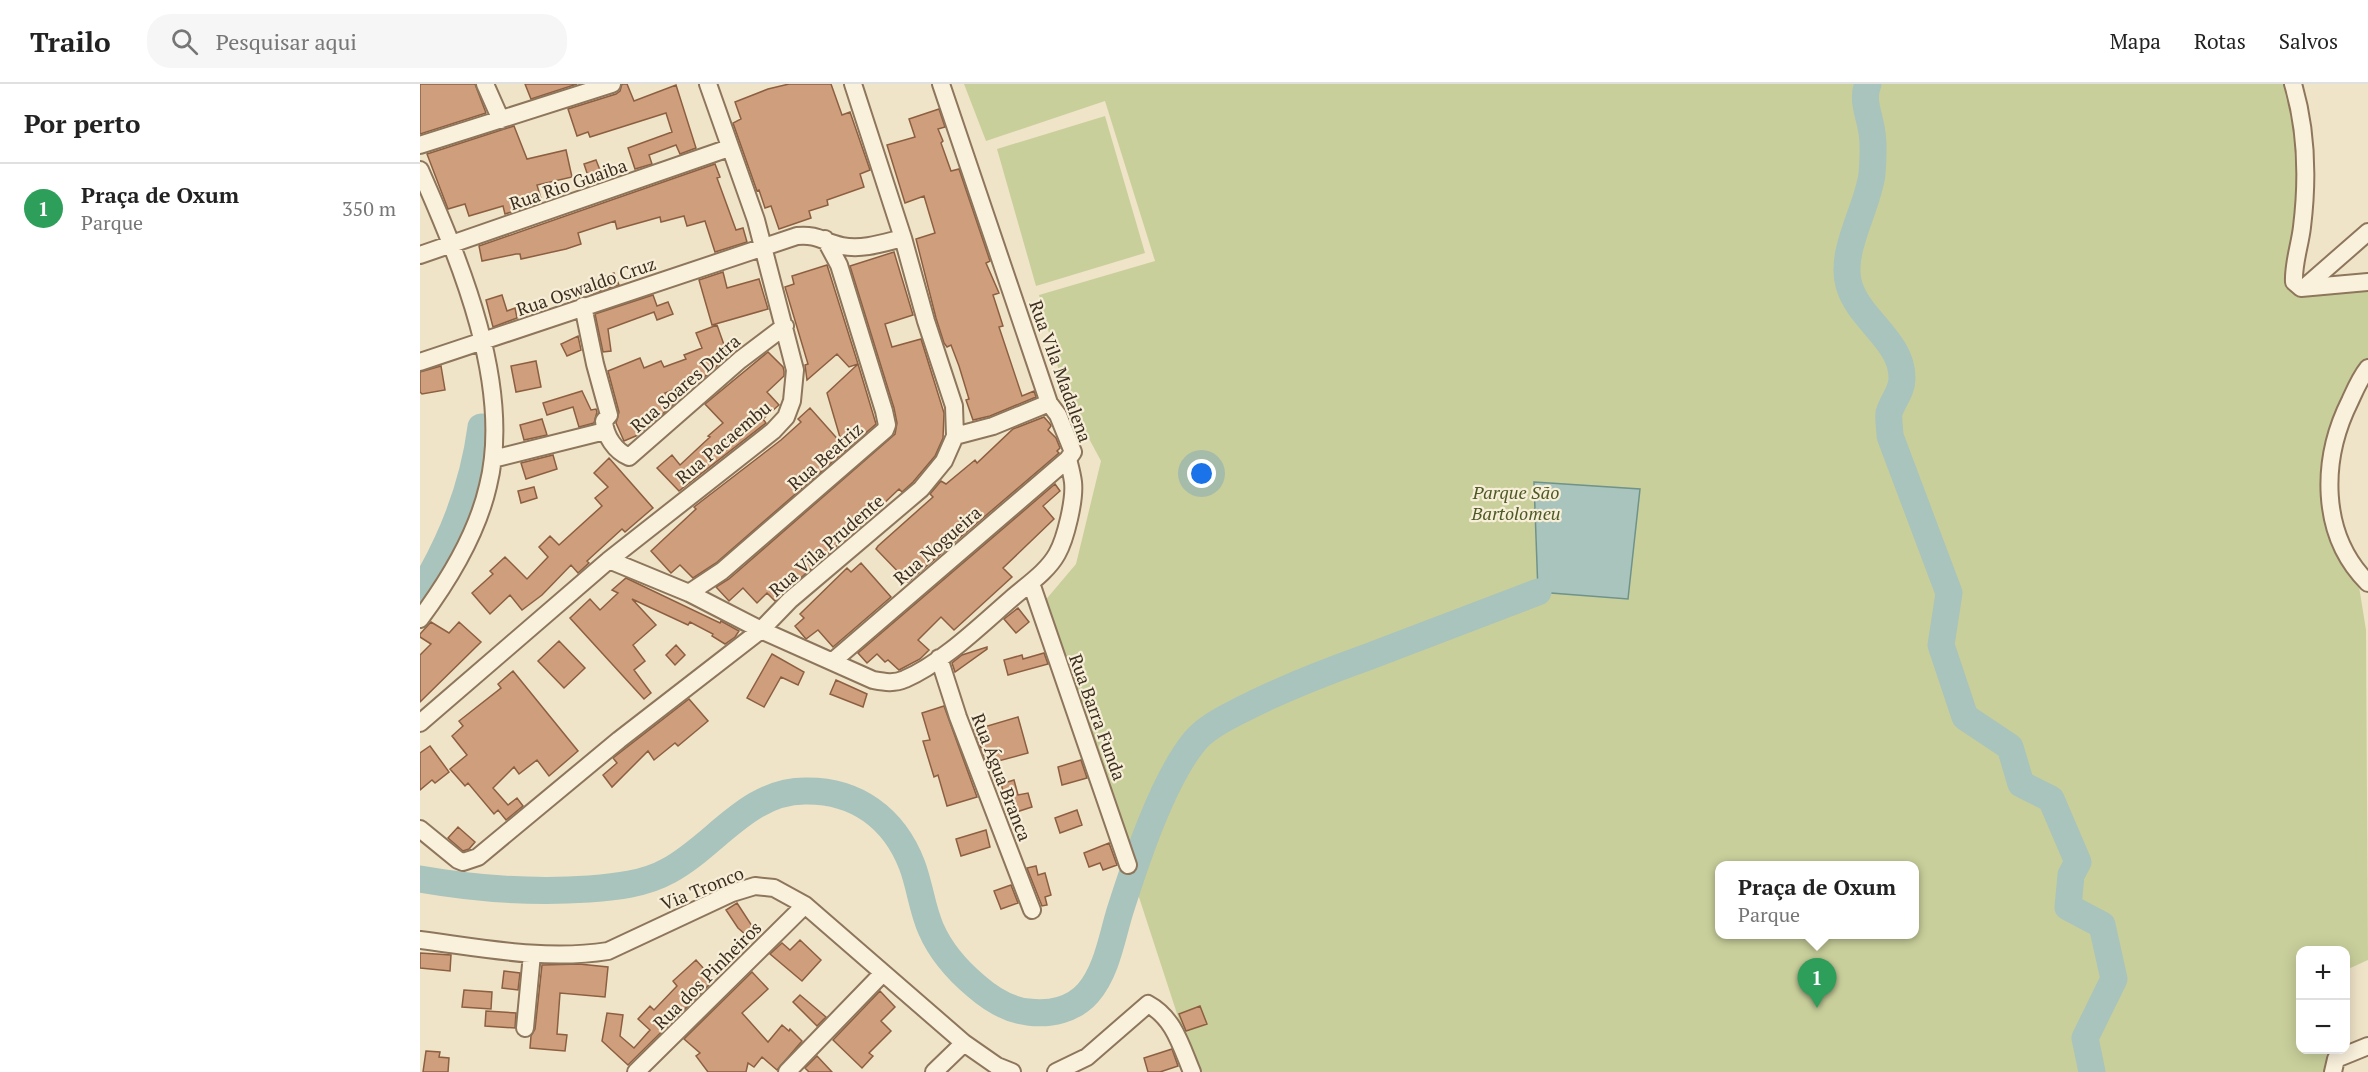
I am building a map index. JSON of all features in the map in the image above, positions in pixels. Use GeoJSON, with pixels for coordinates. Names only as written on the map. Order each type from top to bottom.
{"type":"FeatureCollection","features":[{"type":"Feature","properties":{"kind":"street"},"geometry":{"type":"LineString","coordinates":[[485,84],[501,120]]}},
{"type":"Feature","properties":{"kind":"street"},"geometry":{"type":"LineString","coordinates":[[420,145],[612,84]]}},
{"type":"Feature","properties":{"kind":"street","name":"Rua Pacaembu"},"geometry":{"type":"LineString","coordinates":[[420,723],[609,560],[773,431],[786,417],[792,401],[795,370],[785,326],[764,248],[708,84]]}},
{"type":"Feature","properties":{"kind":"street","name":"Rua Vila Prudente"},"geometry":{"type":"LineString","coordinates":[[420,829],[458,860],[470,862],[478,857],[619,740],[761,630],[790,600],[921,489],[944,460],[955,436],[954,406],[853,84]]}},
{"type":"Feature","properties":{"kind":"street","name":"Rua Vila Madalena"},"geometry":{"type":"LineString","coordinates":[[609,560],[689,593],[761,630],[873,680],[890,683],[903,680],[939,658],[1031,583],[1054,560],[1063,539],[1073,484],[1068,459],[1073,452],[1068,434],[1049,403],[941,84]]}},
{"type":"Feature","properties":{"kind":"street"},"geometry":{"type":"LineString","coordinates":[[2293,84],[2300,106],[2304,133],[2306,172],[2302,228],[2293,278],[2298,287],[2368,282]]}},
{"type":"Feature","properties":{"kind":"street","name":"Rua Rio Guaiba"},"geometry":{"type":"LineString","coordinates":[[420,255],[729,148]]}},
{"type":"Feature","properties":{"kind":"street"},"geometry":{"type":"LineString","coordinates":[[420,170],[453,245],[492,381],[496,418],[489,486],[480,514],[461,555],[420,620]]}},
{"type":"Feature","properties":{"kind":"street"},"geometry":{"type":"LineString","coordinates":[[2305,287],[2368,232]]}},
{"type":"Feature","properties":{"kind":"street"},"geometry":{"type":"LineString","coordinates":[[764,248],[796,236],[811,235],[855,248],[903,238]]}},
{"type":"Feature","properties":{"kind":"street","name":"Rua Beatriz"},"geometry":{"type":"LineString","coordinates":[[689,593],[722,571],[885,430],[887,425],[885,411],[848,290],[835,254],[825,239]]}},
{"type":"Feature","properties":{"kind":"street","name":"Rua Oswaldo Cruz"},"geometry":{"type":"LineString","coordinates":[[420,362],[583,306],[764,248]]}},
{"type":"Feature","properties":{"kind":"street","name":"Rua Soares Dutra"},"geometry":{"type":"LineString","coordinates":[[583,306],[609,415],[604,421],[604,431],[621,453],[629,457],[740,360],[785,326]]}},
{"type":"Feature","properties":{"kind":"street"},"geometry":{"type":"LineString","coordinates":[[2368,368],[2338,426],[2328,484],[2334,524],[2341,543],[2354,567],[2368,583]]}},
{"type":"Feature","properties":{"kind":"street"},"geometry":{"type":"LineString","coordinates":[[955,436],[993,426],[1049,403]]}},
{"type":"Feature","properties":{"kind":"street"},"geometry":{"type":"LineString","coordinates":[[493,459],[604,431]]}},
{"type":"Feature","properties":{"kind":"street","name":"Rua Nogueira"},"geometry":{"type":"LineString","coordinates":[[833,661],[1068,459]]}},
{"type":"Feature","properties":{"kind":"street","name":"Rua Barra Funda"},"geometry":{"type":"LineString","coordinates":[[1031,583],[1128,865]]}},
{"type":"Feature","properties":{"kind":"street","name":"Rua Água Branca"},"geometry":{"type":"LineString","coordinates":[[939,658],[958,717],[1032,910]]}},
{"type":"Feature","properties":{"kind":"street","name":"Via Tronco"},"geometry":{"type":"LineString","coordinates":[[420,940],[532,954],[590,954],[608,951],[732,893],[755,886],[774,888],[806,905],[882,974],[964,1043],[997,1066],[1012,1072]]}},
{"type":"Feature","properties":{"kind":"street","name":"Rua dos Pinheiros"},"geometry":{"type":"LineString","coordinates":[[636,1072],[806,905]]}},
{"type":"Feature","properties":{"kind":"street"},"geometry":{"type":"LineString","coordinates":[[525,1028],[532,954]]}},
{"type":"Feature","properties":{"kind":"street"},"geometry":{"type":"LineString","coordinates":[[787,1072],[882,974]]}},
{"type":"Feature","properties":{"kind":"street"},"geometry":{"type":"LineString","coordinates":[[1056,1072],[1089,1065],[1148,1004],[1164,1015],[1173,1026],[1192,1072]]}},
{"type":"Feature","properties":{"kind":"street"},"geometry":{"type":"LineString","coordinates":[[934,1072],[964,1043]]}},
{"type":"Feature","properties":{"kind":"street"},"geometry":{"type":"LineString","coordinates":[[2333,1072],[2336,1059],[2368,1046]]}},
{"type":"Feature","properties":{"kind":"green space","name":"Parque São Bartolomeu"},"geometry":{"type":"Polygon","coordinates":[[[964,84],[2290,84],[2301,146],[2300,196],[2286,279],[2288,290],[2296,294],[2368,286],[2368,359],[2358,372],[2325,475],[2358,580],[2366,630],[2368,960],[2350,968],[2350,946],[2296,946],[2296,1054],[2327,1054],[2326,1072],[1196,1072],[1043,603],[1076,564],[1101,461],[1065,394],[1039,295],[1155,261],[1105,101],[986,141],[964,84]]]}},
{"type":"Feature","properties":{"kind":"green space"},"geometry":{"type":"Polygon","coordinates":[[[1105,116],[1145,253],[1036,286],[997,149],[1105,116]]]}},
{"type":"Feature","properties":{"kind":"water"},"geometry":{"type":"Polygon","coordinates":[[[1534,482],[1640,489],[1628,599],[1538,592],[1534,482]]]}},
{"type":"Feature","properties":{"kind":"building"},"geometry":{"type":"Polygon","coordinates":[[[420,84],[475,84],[486,113],[420,134],[420,84]]]}},
{"type":"Feature","properties":{"kind":"building"},"geometry":{"type":"Polygon","coordinates":[[[525,84],[577,84],[531,99],[525,84]]]}},
{"type":"Feature","properties":{"kind":"building"},"geometry":{"type":"Polygon","coordinates":[[[622,84],[627,84],[634,101],[676,85],[696,148],[680,154],[676,145],[649,155],[652,164],[635,169],[628,148],[672,132],[666,113],[590,137],[588,132],[577,136],[568,109],[616,94],[620,91],[622,84]]]}},
{"type":"Feature","properties":{"kind":"building"},"geometry":{"type":"Polygon","coordinates":[[[789,84],[831,84],[842,115],[850,112],[870,170],[860,174],[864,187],[827,200],[828,205],[809,211],[811,218],[779,229],[771,206],[765,208],[759,190],[757,191],[733,123],[741,119],[735,102],[768,89],[789,84]]]}},
{"type":"Feature","properties":{"kind":"building"},"geometry":{"type":"Polygon","coordinates":[[[939,109],[945,127],[938,129],[943,141],[941,143],[951,171],[959,169],[990,261],[986,263],[999,293],[993,295],[1003,326],[999,327],[1022,396],[1034,391],[1036,397],[990,416],[973,420],[959,366],[951,345],[947,347],[944,343],[936,318],[916,239],[935,233],[924,196],[905,203],[887,145],[915,137],[909,119],[939,109]]]}},
{"type":"Feature","properties":{"kind":"building"},"geometry":{"type":"Polygon","coordinates":[[[514,126],[527,159],[566,150],[572,177],[537,185],[542,202],[505,214],[503,206],[469,216],[465,204],[448,209],[427,154],[514,126]]]}},
{"type":"Feature","properties":{"kind":"building"},"geometry":{"type":"Polygon","coordinates":[[[596,160],[604,180],[591,185],[584,164],[596,160]]]}},
{"type":"Feature","properties":{"kind":"building"},"geometry":{"type":"Polygon","coordinates":[[[715,164],[720,177],[717,178],[736,230],[743,228],[747,242],[715,252],[705,221],[687,226],[684,216],[661,222],[660,217],[617,229],[615,221],[578,233],[581,244],[566,249],[521,259],[520,254],[516,254],[482,261],[479,246],[715,164]]]}},
{"type":"Feature","properties":{"kind":"building"},"geometry":{"type":"Polygon","coordinates":[[[894,252],[913,315],[885,324],[892,347],[921,339],[944,413],[943,438],[935,456],[913,482],[902,492],[899,489],[857,529],[851,523],[837,536],[842,541],[775,601],[767,593],[757,603],[743,588],[729,601],[716,587],[729,579],[895,434],[897,423],[894,408],[850,266],[894,252]]]}},
{"type":"Feature","properties":{"kind":"building"},"geometry":{"type":"Polygon","coordinates":[[[827,265],[858,364],[849,367],[837,354],[807,380],[805,365],[808,364],[785,287],[794,284],[792,276],[827,265]]]}},
{"type":"Feature","properties":{"kind":"building"},"geometry":{"type":"Polygon","coordinates":[[[723,272],[727,288],[759,279],[768,309],[712,325],[699,280],[723,272]]]}},
{"type":"Feature","properties":{"kind":"building"},"geometry":{"type":"Polygon","coordinates":[[[614,273],[619,285],[591,294],[588,283],[614,273]]]}},
{"type":"Feature","properties":{"kind":"building"},"geometry":{"type":"Polygon","coordinates":[[[502,295],[507,311],[515,308],[517,318],[493,327],[486,300],[502,295]]]}},
{"type":"Feature","properties":{"kind":"building"},"geometry":{"type":"Polygon","coordinates":[[[653,295],[657,306],[668,302],[673,314],[657,320],[654,312],[608,329],[611,351],[603,352],[595,314],[653,295]]]}},
{"type":"Feature","properties":{"kind":"building"},"geometry":{"type":"Polygon","coordinates":[[[717,325],[728,356],[702,379],[665,393],[675,403],[638,435],[624,441],[616,423],[619,412],[608,371],[640,358],[644,368],[661,361],[664,367],[686,359],[684,355],[702,348],[696,333],[717,325]]]}},
{"type":"Feature","properties":{"kind":"building"},"geometry":{"type":"Polygon","coordinates":[[[578,336],[581,350],[567,356],[561,344],[578,336]]]}},
{"type":"Feature","properties":{"kind":"building"},"geometry":{"type":"Polygon","coordinates":[[[768,352],[783,367],[784,371],[784,376],[767,392],[779,405],[763,419],[766,423],[679,491],[657,468],[672,455],[680,465],[710,437],[708,436],[723,423],[705,404],[768,352]]]}},
{"type":"Feature","properties":{"kind":"building"},"geometry":{"type":"Polygon","coordinates":[[[536,361],[541,387],[516,392],[511,366],[536,361]]]}},
{"type":"Feature","properties":{"kind":"building"},"geometry":{"type":"Polygon","coordinates":[[[858,364],[876,424],[716,563],[693,578],[680,565],[671,573],[651,551],[696,509],[694,507],[781,440],[801,422],[798,419],[810,408],[842,444],[827,393],[858,364]]]}},
{"type":"Feature","properties":{"kind":"building"},"geometry":{"type":"Polygon","coordinates":[[[441,366],[445,390],[422,394],[420,392],[420,372],[441,366]]]}},
{"type":"Feature","properties":{"kind":"building"},"geometry":{"type":"Polygon","coordinates":[[[582,391],[591,410],[596,409],[594,423],[579,427],[573,407],[547,415],[543,403],[582,391]]]}},
{"type":"Feature","properties":{"kind":"building"},"geometry":{"type":"Polygon","coordinates":[[[1044,417],[1051,426],[1048,430],[1056,438],[1060,448],[1057,451],[1059,453],[908,582],[876,549],[878,546],[933,497],[930,494],[941,481],[946,484],[975,460],[977,463],[1013,429],[1044,417]]]}},
{"type":"Feature","properties":{"kind":"building"},"geometry":{"type":"Polygon","coordinates":[[[542,419],[547,435],[524,440],[520,425],[542,419]]]}},
{"type":"Feature","properties":{"kind":"building"},"geometry":{"type":"Polygon","coordinates":[[[553,455],[557,469],[526,479],[521,463],[553,455]]]}},
{"type":"Feature","properties":{"kind":"building"},"geometry":{"type":"Polygon","coordinates":[[[609,458],[653,508],[625,532],[622,529],[587,561],[589,563],[578,573],[571,565],[542,595],[522,610],[510,595],[490,614],[472,593],[493,574],[490,571],[505,557],[527,579],[548,557],[539,547],[550,536],[559,545],[602,506],[595,498],[608,487],[594,473],[609,458]]]}},
{"type":"Feature","properties":{"kind":"building"},"geometry":{"type":"Polygon","coordinates":[[[1055,484],[1060,491],[1043,506],[1054,519],[1003,568],[1012,577],[954,630],[941,617],[918,640],[929,650],[920,659],[899,670],[877,654],[867,663],[858,653],[1055,484]]]}},
{"type":"Feature","properties":{"kind":"building"},"geometry":{"type":"Polygon","coordinates":[[[534,487],[537,498],[521,503],[518,491],[534,487]]]}},
{"type":"Feature","properties":{"kind":"building"},"geometry":{"type":"Polygon","coordinates":[[[861,563],[891,597],[833,647],[818,630],[806,639],[795,626],[804,618],[800,614],[847,568],[851,572],[861,563]]]}},
{"type":"Feature","properties":{"kind":"building"},"geometry":{"type":"Polygon","coordinates":[[[626,578],[739,631],[725,644],[712,636],[713,634],[690,622],[688,625],[632,599],[656,625],[633,645],[645,661],[634,670],[651,693],[644,699],[570,618],[590,599],[600,610],[618,593],[612,590],[626,578]]]}},
{"type":"Feature","properties":{"kind":"building"},"geometry":{"type":"Polygon","coordinates":[[[1018,608],[1029,622],[1016,633],[1004,619],[1018,608]]]}},
{"type":"Feature","properties":{"kind":"building"},"geometry":{"type":"Polygon","coordinates":[[[431,622],[449,633],[459,622],[481,642],[420,702],[420,655],[431,644],[420,637],[420,634],[431,622]]]}},
{"type":"Feature","properties":{"kind":"building"},"geometry":{"type":"Polygon","coordinates":[[[559,641],[585,668],[564,688],[538,661],[559,641]]]}},
{"type":"Feature","properties":{"kind":"building"},"geometry":{"type":"Polygon","coordinates":[[[676,645],[685,655],[675,665],[666,655],[676,645]]]}},
{"type":"Feature","properties":{"kind":"building"},"geometry":{"type":"Polygon","coordinates":[[[987,647],[955,672],[952,663],[962,655],[987,647]]]}},
{"type":"Feature","properties":{"kind":"building"},"geometry":{"type":"Polygon","coordinates":[[[1044,653],[1048,664],[1008,675],[1004,660],[1022,655],[1023,659],[1044,653]]]}},
{"type":"Feature","properties":{"kind":"building"},"geometry":{"type":"Polygon","coordinates":[[[772,654],[804,672],[798,685],[781,677],[764,707],[747,698],[772,654]]]}},
{"type":"Feature","properties":{"kind":"building"},"geometry":{"type":"Polygon","coordinates":[[[513,671],[578,751],[549,776],[537,760],[519,774],[514,767],[493,788],[508,805],[517,798],[523,806],[506,820],[498,810],[494,814],[468,783],[465,786],[450,769],[467,755],[452,736],[463,726],[459,721],[501,688],[498,684],[513,671]]]}},
{"type":"Feature","properties":{"kind":"building"},"geometry":{"type":"Polygon","coordinates":[[[836,680],[867,694],[863,707],[830,694],[836,680]]]}},
{"type":"Feature","properties":{"kind":"building"},"geometry":{"type":"Polygon","coordinates":[[[689,699],[708,721],[678,746],[675,743],[654,760],[648,751],[612,787],[603,775],[617,763],[613,758],[689,699]]]}},
{"type":"Feature","properties":{"kind":"building"},"geometry":{"type":"Polygon","coordinates":[[[944,706],[977,797],[947,806],[938,775],[934,777],[923,741],[930,740],[922,713],[944,706]]]}},
{"type":"Feature","properties":{"kind":"building"},"geometry":{"type":"Polygon","coordinates":[[[1018,717],[1028,753],[987,764],[974,730],[1018,717]]]}},
{"type":"Feature","properties":{"kind":"building"},"geometry":{"type":"Polygon","coordinates":[[[430,746],[449,772],[435,783],[432,780],[420,790],[420,753],[430,746]]]}},
{"type":"Feature","properties":{"kind":"building"},"geometry":{"type":"Polygon","coordinates":[[[1081,760],[1087,778],[1062,785],[1058,767],[1081,760]]]}},
{"type":"Feature","properties":{"kind":"building"},"geometry":{"type":"Polygon","coordinates":[[[1014,780],[1018,795],[1028,793],[1032,807],[1010,814],[1001,784],[1014,780]]]}},
{"type":"Feature","properties":{"kind":"building"},"geometry":{"type":"Polygon","coordinates":[[[1077,810],[1082,825],[1060,833],[1055,818],[1077,810]]]}},
{"type":"Feature","properties":{"kind":"building"},"geometry":{"type":"Polygon","coordinates":[[[458,827],[475,842],[469,849],[463,851],[448,838],[458,827]]]}},
{"type":"Feature","properties":{"kind":"building"},"geometry":{"type":"Polygon","coordinates":[[[986,830],[990,847],[961,856],[956,839],[986,830]]]}},
{"type":"Feature","properties":{"kind":"building"},"geometry":{"type":"Polygon","coordinates":[[[1109,843],[1117,865],[1103,870],[1100,863],[1089,867],[1084,853],[1109,843]]]}},
{"type":"Feature","properties":{"kind":"building"},"geometry":{"type":"Polygon","coordinates":[[[1036,866],[1038,875],[1045,873],[1051,895],[1045,897],[1047,905],[1042,906],[1027,868],[1036,866]]]}},
{"type":"Feature","properties":{"kind":"building"},"geometry":{"type":"Polygon","coordinates":[[[1011,885],[1018,903],[1001,909],[994,891],[1011,885]]]}},
{"type":"Feature","properties":{"kind":"building"},"geometry":{"type":"Polygon","coordinates":[[[737,903],[754,929],[746,935],[738,928],[726,910],[737,903]]]}},
{"type":"Feature","properties":{"kind":"building"},"geometry":{"type":"Polygon","coordinates":[[[800,940],[821,960],[802,981],[770,954],[782,943],[790,950],[800,940]]]}},
{"type":"Feature","properties":{"kind":"building"},"geometry":{"type":"Polygon","coordinates":[[[420,953],[451,955],[450,971],[420,968],[420,953]]]}},
{"type":"Feature","properties":{"kind":"building"},"geometry":{"type":"Polygon","coordinates":[[[696,960],[714,980],[628,1065],[602,1041],[607,1013],[623,1015],[620,1036],[634,1048],[650,1030],[638,1019],[650,1006],[654,1010],[677,986],[673,981],[696,960]]]}},
{"type":"Feature","properties":{"kind":"building"},"geometry":{"type":"Polygon","coordinates":[[[579,964],[608,967],[605,997],[560,993],[557,1034],[567,1035],[565,1051],[530,1048],[531,1036],[535,1029],[542,965],[579,964]]]}},
{"type":"Feature","properties":{"kind":"building"},"geometry":{"type":"Polygon","coordinates":[[[504,971],[520,973],[518,990],[502,988],[504,971]]]}},
{"type":"Feature","properties":{"kind":"building"},"geometry":{"type":"Polygon","coordinates":[[[752,972],[768,989],[742,1013],[768,1042],[782,1025],[789,1031],[790,1029],[802,1041],[777,1070],[762,1057],[754,1067],[748,1063],[746,1072],[708,1072],[696,1056],[700,1053],[684,1039],[752,972]]]}},
{"type":"Feature","properties":{"kind":"building"},"geometry":{"type":"Polygon","coordinates":[[[464,990],[492,992],[491,1009],[462,1007],[464,990]]]}},
{"type":"Feature","properties":{"kind":"building"},"geometry":{"type":"Polygon","coordinates":[[[880,991],[895,1007],[881,1021],[891,1031],[869,1053],[873,1056],[862,1068],[833,1040],[880,991]]]}},
{"type":"Feature","properties":{"kind":"building"},"geometry":{"type":"Polygon","coordinates":[[[800,995],[826,1017],[817,1026],[793,1002],[800,995]]]}},
{"type":"Feature","properties":{"kind":"building"},"geometry":{"type":"Polygon","coordinates":[[[1200,1006],[1207,1024],[1186,1031],[1179,1014],[1200,1006]]]}},
{"type":"Feature","properties":{"kind":"building"},"geometry":{"type":"Polygon","coordinates":[[[486,1011],[516,1013],[515,1028],[485,1026],[486,1011]]]}},
{"type":"Feature","properties":{"kind":"building"},"geometry":{"type":"Polygon","coordinates":[[[1172,1049],[1178,1066],[1160,1072],[1148,1072],[1144,1058],[1172,1049]]]}},
{"type":"Feature","properties":{"kind":"building"},"geometry":{"type":"Polygon","coordinates":[[[426,1051],[440,1052],[439,1057],[449,1058],[448,1072],[423,1072],[426,1051]]]}},
{"type":"Feature","properties":{"kind":"building"},"geometry":{"type":"Polygon","coordinates":[[[817,1056],[832,1072],[809,1072],[805,1068],[817,1056]]]}},
{"type":"Feature","properties":{"kind":"waterway"},"geometry":{"type":"LineString","coordinates":[[1868,84],[1865,96],[1873,138],[1872,174],[1848,258],[1849,285],[1854,298],[1896,353],[1900,365],[1902,383],[1889,413],[1890,436],[1949,593],[1941,645],[1965,717],[2010,747],[2021,784],[2051,799],[2078,862],[2071,875],[2068,907],[2102,925],[2114,979],[2085,1038],[2092,1072]]}},
{"type":"Feature","properties":{"kind":"waterway"},"geometry":{"type":"LineString","coordinates":[[420,593],[442,554],[460,513],[473,471],[481,427]]}},
{"type":"Feature","properties":{"kind":"waterway"},"geometry":{"type":"LineString","coordinates":[[420,879],[483,888],[525,890],[589,889],[630,884],[668,871],[732,822],[766,800],[784,793],[824,792],[857,802],[871,810],[895,833],[912,865],[925,914],[935,937],[950,960],[969,980],[994,999],[1014,1009],[1036,1013],[1061,1010],[1082,999],[1100,975],[1151,823],[1182,759],[1204,732],[1243,709],[1303,682],[1538,592]]}},
{"type":"Feature","properties":{"kind":"place","name":"Praça de Oxum"},"geometry":{"type":"Point","coordinates":[1817,1008]}}]}
